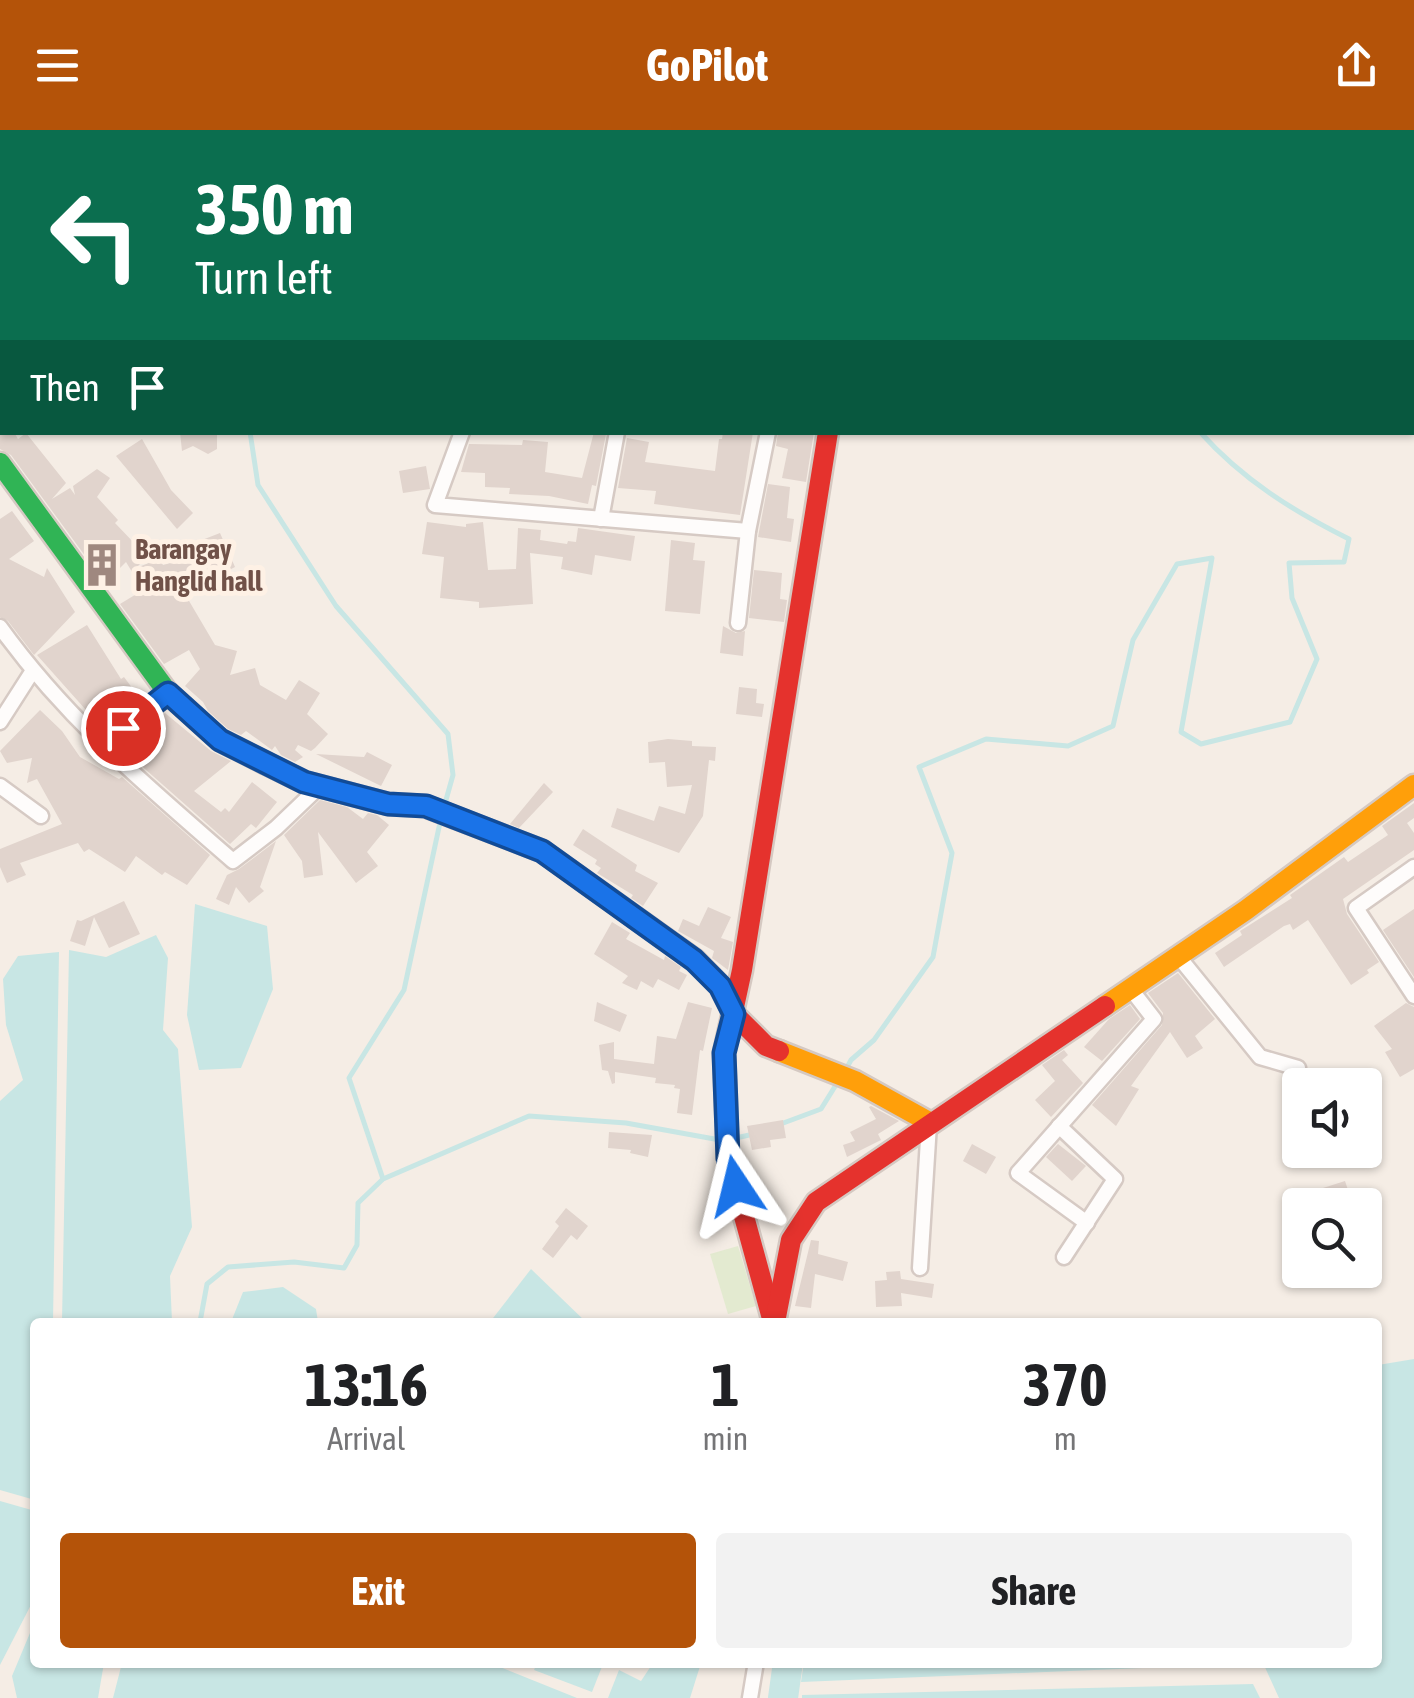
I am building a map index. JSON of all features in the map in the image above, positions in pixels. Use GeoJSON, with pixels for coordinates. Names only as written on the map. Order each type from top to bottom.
{"type":"FeatureCollection","features":[{"type":"Feature","properties":{"kind":"street"},"geometry":{"type":"LineString","coordinates":[[461,435],[436,505],[748,531]]}},
{"type":"Feature","properties":{"kind":"street"},"geometry":{"type":"LineString","coordinates":[[601,519],[616,435]]}},
{"type":"Feature","properties":{"kind":"street"},"geometry":{"type":"LineString","coordinates":[[738,623],[748,531],[767,435]]}},
{"type":"Feature","properties":{"kind":"street"},"geometry":{"type":"LineString","coordinates":[[773,1318],[728,1158],[724,1053],[734,1014],[828,435]]}},
{"type":"Feature","properties":{"kind":"street"},"geometry":{"type":"LineString","coordinates":[[0,463],[168,693],[220,740],[304,782],[388,804],[426,806],[542,851],[694,960],[720,986],[734,1014],[766,1046],[855,1081],[929,1122]]}},
{"type":"Feature","properties":{"kind":"street"},"geometry":{"type":"LineString","coordinates":[[0,628],[32,672],[100,745],[233,860],[276,828],[321,784]]}},
{"type":"Feature","properties":{"kind":"street"},"geometry":{"type":"LineString","coordinates":[[0,722],[32,672]]}},
{"type":"Feature","properties":{"kind":"street"},"geometry":{"type":"LineString","coordinates":[[100,745],[168,693]]}},
{"type":"Feature","properties":{"kind":"street"},"geometry":{"type":"LineString","coordinates":[[0,786],[41,816]]}},
{"type":"Feature","properties":{"kind":"street"},"geometry":{"type":"LineString","coordinates":[[775,1318],[791,1240],[816,1202],[1246,910],[1414,786]]}},
{"type":"Feature","properties":{"kind":"street"},"geometry":{"type":"LineString","coordinates":[[1414,867],[1356,908],[1414,996]]}},
{"type":"Feature","properties":{"kind":"street"},"geometry":{"type":"LineString","coordinates":[[1178,956],[1260,1057],[1298,1068]]}},
{"type":"Feature","properties":{"kind":"street"},"geometry":{"type":"LineString","coordinates":[[1086,1223],[1018,1173],[1154,1018],[1130,988]]}},
{"type":"Feature","properties":{"kind":"street"},"geometry":{"type":"LineString","coordinates":[[920,1268],[929,1122]]}},
{"type":"Feature","properties":{"kind":"street"},"geometry":{"type":"LineString","coordinates":[[1059,1126],[1116,1179],[1064,1257]]}},
{"type":"Feature","properties":{"kind":"street"},"geometry":{"type":"LineString","coordinates":[[750,1698],[755,1668]]}},
{"type":"Feature","properties":{"kind":"green space"},"geometry":{"type":"Polygon","coordinates":[[[738,1246],[756,1306],[728,1314],[710,1254],[738,1246]]]}},
{"type":"Feature","properties":{"kind":"water"},"geometry":{"type":"Polygon","coordinates":[[[195,904],[267,926],[273,989],[241,1068],[199,1070],[187,1015],[195,904]]]}},
{"type":"Feature","properties":{"kind":"water"},"geometry":{"type":"Polygon","coordinates":[[[156,935],[168,958],[163,1030],[178,1049],[192,1227],[170,1276],[172,1318],[62,1318],[69,950],[106,957],[156,935]]]}},
{"type":"Feature","properties":{"kind":"water"},"geometry":{"type":"Polygon","coordinates":[[[59,952],[53,1318],[30,1318],[30,1499],[0,1490],[0,1101],[23,1080],[6,1025],[3,979],[18,956],[59,952]]]}},
{"type":"Feature","properties":{"kind":"water"},"geometry":{"type":"Polygon","coordinates":[[[531,1269],[582,1318],[493,1318],[531,1269]]]}},
{"type":"Feature","properties":{"kind":"water"},"geometry":{"type":"Polygon","coordinates":[[[283,1287],[316,1309],[317,1318],[233,1318],[243,1292],[283,1287]]]}},
{"type":"Feature","properties":{"kind":"water"},"geometry":{"type":"Polygon","coordinates":[[[1414,1359],[1414,1698],[1279,1698],[1265,1668],[1382,1668],[1382,1364],[1414,1359]]]}},
{"type":"Feature","properties":{"kind":"water"},"geometry":{"type":"Polygon","coordinates":[[[0,1501],[30,1510],[30,1607],[0,1665],[0,1501]]]}},
{"type":"Feature","properties":{"kind":"water"},"geometry":{"type":"Polygon","coordinates":[[[30,1633],[30,1668],[103,1668],[98,1698],[17,1698],[12,1676],[30,1633]]]}},
{"type":"Feature","properties":{"kind":"water"},"geometry":{"type":"Polygon","coordinates":[[[121,1668],[502,1668],[577,1698],[113,1698],[121,1668]]]}},
{"type":"Feature","properties":{"kind":"water"},"geometry":{"type":"Polygon","coordinates":[[[535,1668],[601,1668],[592,1692],[535,1668]]]}},
{"type":"Feature","properties":{"kind":"water"},"geometry":{"type":"Polygon","coordinates":[[[650,1668],[699,1668],[690,1698],[608,1698],[619,1670],[641,1681],[650,1668]]]}},
{"type":"Feature","properties":{"kind":"water"},"geometry":{"type":"Polygon","coordinates":[[[803,1668],[1141,1668],[801,1682],[803,1668]]]}},
{"type":"Feature","properties":{"kind":"water"},"geometry":{"type":"Polygon","coordinates":[[[1253,1684],[1260,1698],[802,1698],[802,1695],[1253,1684]]]}},
{"type":"Feature","properties":{"kind":"building"},"geometry":{"type":"Polygon","coordinates":[[[0,435],[16,435],[18,439],[28,435],[66,483],[52,499],[70,488],[75,495],[73,486],[97,469],[110,478],[97,497],[137,546],[148,540],[154,550],[136,568],[159,559],[163,565],[208,553],[202,540],[220,533],[235,567],[182,589],[215,645],[237,651],[230,675],[255,668],[260,685],[286,700],[299,680],[320,693],[307,714],[328,734],[311,751],[298,745],[295,750],[303,757],[295,762],[246,731],[241,735],[228,729],[185,686],[200,669],[189,650],[164,664],[120,604],[143,590],[126,562],[105,583],[11,455],[0,449],[0,435]]]}},
{"type":"Feature","properties":{"kind":"building"},"geometry":{"type":"Polygon","coordinates":[[[180,435],[217,435],[217,449],[208,454],[193,446],[182,451],[180,435]]]}},
{"type":"Feature","properties":{"kind":"building"},"geometry":{"type":"Polygon","coordinates":[[[593,435],[606,435],[596,486],[592,485],[588,504],[549,496],[509,494],[510,488],[485,487],[485,473],[461,472],[469,444],[522,445],[523,440],[548,442],[545,472],[582,478],[593,435]]]}},
{"type":"Feature","properties":{"kind":"building"},"geometry":{"type":"Polygon","coordinates":[[[723,435],[753,435],[740,515],[654,504],[656,491],[618,488],[627,438],[649,442],[645,462],[715,471],[723,435]]]}},
{"type":"Feature","properties":{"kind":"building"},"geometry":{"type":"Polygon","coordinates":[[[778,435],[814,435],[806,482],[782,478],[788,449],[776,446],[778,435]]]}},
{"type":"Feature","properties":{"kind":"building"},"geometry":{"type":"Polygon","coordinates":[[[142,439],[171,490],[193,513],[177,529],[116,456],[142,439]]]}},
{"type":"Feature","properties":{"kind":"building"},"geometry":{"type":"Polygon","coordinates":[[[426,466],[430,489],[403,493],[399,471],[426,466]]]}},
{"type":"Feature","properties":{"kind":"building"},"geometry":{"type":"Polygon","coordinates":[[[768,484],[790,487],[787,518],[794,519],[791,542],[758,537],[768,484]]]}},
{"type":"Feature","properties":{"kind":"building"},"geometry":{"type":"Polygon","coordinates":[[[12,511],[34,541],[9,559],[44,577],[47,568],[75,612],[34,655],[8,621],[0,617],[0,519],[12,511]]]}},
{"type":"Feature","properties":{"kind":"building"},"geometry":{"type":"Polygon","coordinates":[[[427,522],[466,527],[483,522],[488,570],[516,569],[518,528],[541,530],[540,540],[567,544],[576,542],[578,528],[635,536],[631,561],[595,555],[592,575],[561,569],[563,557],[530,553],[533,604],[479,608],[479,602],[440,598],[444,557],[422,554],[427,522]]]}},
{"type":"Feature","properties":{"kind":"building"},"geometry":{"type":"Polygon","coordinates":[[[671,540],[695,543],[693,560],[705,561],[700,614],[665,611],[671,540]]]}},
{"type":"Feature","properties":{"kind":"building"},"geometry":{"type":"Polygon","coordinates":[[[754,570],[782,573],[780,599],[787,600],[784,622],[749,618],[754,570]]]}},
{"type":"Feature","properties":{"kind":"building"},"geometry":{"type":"Polygon","coordinates":[[[87,625],[121,679],[124,677],[141,700],[102,728],[37,655],[87,625]]]}},
{"type":"Feature","properties":{"kind":"building"},"geometry":{"type":"Polygon","coordinates":[[[723,626],[736,633],[745,631],[743,656],[720,653],[723,626]]]}},
{"type":"Feature","properties":{"kind":"building"},"geometry":{"type":"Polygon","coordinates":[[[739,687],[757,689],[756,703],[764,704],[762,717],[736,714],[739,687]]]}},
{"type":"Feature","properties":{"kind":"building"},"geometry":{"type":"Polygon","coordinates":[[[40,710],[62,731],[80,757],[119,779],[122,777],[210,855],[187,885],[165,872],[162,875],[136,856],[125,872],[89,849],[84,852],[78,843],[20,863],[26,875],[7,883],[0,867],[0,849],[62,824],[37,779],[27,783],[32,758],[7,763],[0,751],[40,710]]]}},
{"type":"Feature","properties":{"kind":"building"},"geometry":{"type":"Polygon","coordinates":[[[165,713],[211,751],[231,761],[194,791],[221,812],[225,808],[229,812],[252,782],[277,802],[256,828],[251,824],[230,844],[137,762],[153,748],[135,732],[165,713]]]}},
{"type":"Feature","properties":{"kind":"building"},"geometry":{"type":"Polygon","coordinates":[[[668,739],[716,747],[715,761],[709,760],[703,816],[679,853],[611,827],[617,808],[654,821],[659,806],[685,814],[692,785],[667,787],[665,762],[649,763],[648,742],[668,739]]]}},
{"type":"Feature","properties":{"kind":"building"},"geometry":{"type":"Polygon","coordinates":[[[367,752],[392,765],[381,786],[316,754],[364,757],[367,752]]]}},
{"type":"Feature","properties":{"kind":"building"},"geometry":{"type":"Polygon","coordinates":[[[544,783],[553,792],[519,828],[510,824],[544,783]]]}},
{"type":"Feature","properties":{"kind":"building"},"geometry":{"type":"Polygon","coordinates":[[[320,800],[347,807],[363,819],[368,813],[377,815],[389,825],[367,852],[378,866],[356,883],[318,832],[323,875],[304,878],[302,861],[284,835],[320,800]]]}},
{"type":"Feature","properties":{"kind":"building"},"geometry":{"type":"Polygon","coordinates":[[[1414,803],[1414,818],[1407,823],[1414,833],[1414,850],[1343,899],[1347,914],[1379,962],[1367,970],[1369,973],[1351,985],[1308,920],[1293,930],[1290,924],[1284,926],[1224,967],[1215,953],[1242,935],[1240,931],[1292,898],[1290,895],[1344,857],[1348,862],[1388,835],[1382,826],[1414,803]]]}},
{"type":"Feature","properties":{"kind":"building"},"geometry":{"type":"Polygon","coordinates":[[[583,829],[637,865],[635,871],[658,883],[643,906],[631,898],[633,895],[597,873],[601,868],[595,864],[597,860],[573,845],[583,829]]]}},
{"type":"Feature","properties":{"kind":"building"},"geometry":{"type":"Polygon","coordinates":[[[276,841],[260,887],[264,891],[249,903],[236,887],[229,905],[216,899],[227,875],[276,841]]]}},
{"type":"Feature","properties":{"kind":"building"},"geometry":{"type":"Polygon","coordinates":[[[124,901],[140,934],[109,948],[94,917],[85,946],[70,941],[77,920],[124,901]]]}},
{"type":"Feature","properties":{"kind":"building"},"geometry":{"type":"Polygon","coordinates":[[[708,907],[731,917],[721,938],[733,942],[728,970],[712,958],[714,951],[678,931],[683,919],[699,926],[708,907]]]}},
{"type":"Feature","properties":{"kind":"building"},"geometry":{"type":"Polygon","coordinates":[[[1414,909],[1414,977],[1383,930],[1414,909]]]}},
{"type":"Feature","properties":{"kind":"building"},"geometry":{"type":"Polygon","coordinates":[[[612,922],[630,933],[626,939],[681,967],[679,971],[687,975],[679,990],[658,979],[653,988],[641,981],[637,990],[622,983],[628,976],[594,954],[612,922]]]}},
{"type":"Feature","properties":{"kind":"building"},"geometry":{"type":"Polygon","coordinates":[[[1178,973],[1215,1019],[1195,1036],[1203,1048],[1187,1058],[1170,1032],[1131,1086],[1139,1089],[1116,1126],[1092,1105],[1162,1025],[1163,1013],[1148,993],[1178,973]]]}},
{"type":"Feature","properties":{"kind":"building"},"geometry":{"type":"Polygon","coordinates":[[[597,1002],[627,1015],[620,1032],[594,1021],[597,1002]]]}},
{"type":"Feature","properties":{"kind":"building"},"geometry":{"type":"Polygon","coordinates":[[[688,1002],[712,1008],[703,1051],[700,1050],[692,1115],[677,1113],[680,1089],[675,1085],[615,1072],[612,1084],[608,1071],[602,1070],[599,1045],[614,1042],[614,1059],[654,1064],[657,1036],[676,1039],[688,1002]]]}},
{"type":"Feature","properties":{"kind":"building"},"geometry":{"type":"Polygon","coordinates":[[[1406,1003],[1414,1007],[1414,1069],[1400,1077],[1385,1052],[1392,1049],[1374,1026],[1406,1003]]]}},
{"type":"Feature","properties":{"kind":"building"},"geometry":{"type":"Polygon","coordinates":[[[1130,1005],[1140,1019],[1102,1061],[1084,1047],[1109,1019],[1130,1005]]]}},
{"type":"Feature","properties":{"kind":"building"},"geometry":{"type":"Polygon","coordinates":[[[1064,1050],[1068,1055],[1062,1060],[1083,1083],[1051,1117],[1035,1100],[1055,1081],[1042,1065],[1064,1050]]]}},
{"type":"Feature","properties":{"kind":"building"},"geometry":{"type":"Polygon","coordinates":[[[871,1106],[899,1121],[878,1134],[881,1140],[847,1157],[843,1145],[855,1141],[850,1132],[876,1119],[871,1106]]]}},
{"type":"Feature","properties":{"kind":"building"},"geometry":{"type":"Polygon","coordinates":[[[783,1120],[786,1138],[770,1140],[771,1147],[752,1150],[747,1126],[783,1120]]]}},
{"type":"Feature","properties":{"kind":"building"},"geometry":{"type":"Polygon","coordinates":[[[609,1132],[652,1135],[648,1157],[630,1153],[631,1150],[608,1148],[609,1132]]]}},
{"type":"Feature","properties":{"kind":"building"},"geometry":{"type":"Polygon","coordinates":[[[972,1144],[996,1157],[986,1174],[963,1161],[972,1144]]]}},
{"type":"Feature","properties":{"kind":"building"},"geometry":{"type":"Polygon","coordinates":[[[1058,1144],[1086,1166],[1072,1181],[1046,1157],[1058,1144]]]}},
{"type":"Feature","properties":{"kind":"building"},"geometry":{"type":"Polygon","coordinates":[[[1345,1181],[1347,1188],[1323,1188],[1345,1181]]]}},
{"type":"Feature","properties":{"kind":"building"},"geometry":{"type":"Polygon","coordinates":[[[566,1208],[588,1226],[577,1240],[571,1235],[553,1258],[542,1249],[559,1226],[555,1222],[566,1208]]]}},
{"type":"Feature","properties":{"kind":"building"},"geometry":{"type":"Polygon","coordinates":[[[811,1240],[819,1241],[818,1254],[848,1262],[843,1281],[815,1274],[811,1308],[795,1306],[811,1240]]]}},
{"type":"Feature","properties":{"kind":"building"},"geometry":{"type":"Polygon","coordinates":[[[900,1271],[901,1279],[934,1284],[932,1298],[901,1293],[902,1306],[876,1307],[875,1281],[887,1280],[886,1272],[900,1271]]]}},
{"type":"Feature","properties":{"kind":"waterway"},"geometry":{"type":"LineString","coordinates":[[250,435],[258,485],[336,606],[448,734],[453,775],[444,807]]}},
{"type":"Feature","properties":{"kind":"waterway"},"geometry":{"type":"LineString","coordinates":[[845,1071],[851,1060],[874,1040],[933,957],[952,853],[919,767],[986,739],[1068,746],[1113,726],[1133,640],[1177,564],[1212,558],[1181,732],[1201,744],[1290,722],[1317,659],[1292,598],[1289,563],[1344,562],[1349,539],[1270,493],[1203,435]]}},
{"type":"Feature","properties":{"kind":"waterway"},"geometry":{"type":"LineString","coordinates":[[383,1179],[349,1078],[404,990],[441,818]]}},
{"type":"Feature","properties":{"kind":"waterway"},"geometry":{"type":"LineString","coordinates":[[778,1125],[821,1109],[839,1080]]}},
{"type":"Feature","properties":{"kind":"waterway"},"geometry":{"type":"LineString","coordinates":[[201,1318],[207,1284],[228,1267],[294,1262],[344,1268],[357,1245],[358,1203],[383,1179],[529,1116],[626,1123],[720,1140]]}},
{"type":"Feature","properties":{"kind":"waterway"},"geometry":{"type":"LineString","coordinates":[[731,1139],[754,1134]]}},
{"type":"Feature","properties":{"kind":"waterway"},"geometry":{"type":"LineString","coordinates":[[783,1698],[787,1668]]}},
{"type":"Feature","properties":{"kind":"traffic: fast"},"geometry":{"type":"LineString","coordinates":[[0,463],[168,693],[220,740],[265,763]]}},
{"type":"Feature","properties":{"kind":"traffic: slow"},"geometry":{"type":"LineString","coordinates":[[1105,1006],[1246,910],[1414,785]]}},
{"type":"Feature","properties":{"kind":"traffic: slow"},"geometry":{"type":"LineString","coordinates":[[779,1051],[855,1081],[929,1122]]}},
{"type":"Feature","properties":{"kind":"traffic: jam"},"geometry":{"type":"LineString","coordinates":[[772,1318],[728,1158],[724,1053],[742,970],[828,435]]}},
{"type":"Feature","properties":{"kind":"traffic: jam"},"geometry":{"type":"LineString","coordinates":[[265,763],[304,782],[388,804],[425,806],[542,851],[695,960],[720,986],[734,1014],[766,1046],[779,1051]]}},
{"type":"Feature","properties":{"kind":"traffic: jam"},"geometry":{"type":"LineString","coordinates":[[776,1318],[791,1240],[816,1202],[1105,1006]]}},
{"type":"Feature","properties":{"kind":"place","name":"Barangay Hanglid hall"},"geometry":{"type":"Point","coordinates":[102,565]}},
{"type":"Feature","properties":{"kind":"route"},"geometry":{"type":"LineString","coordinates":[[123,728],[168,693],[220,740],[304,782],[388,804],[426,806],[542,851],[694,960],[720,986],[734,1014],[724,1053],[728,1158],[736,1186]]}}]}
